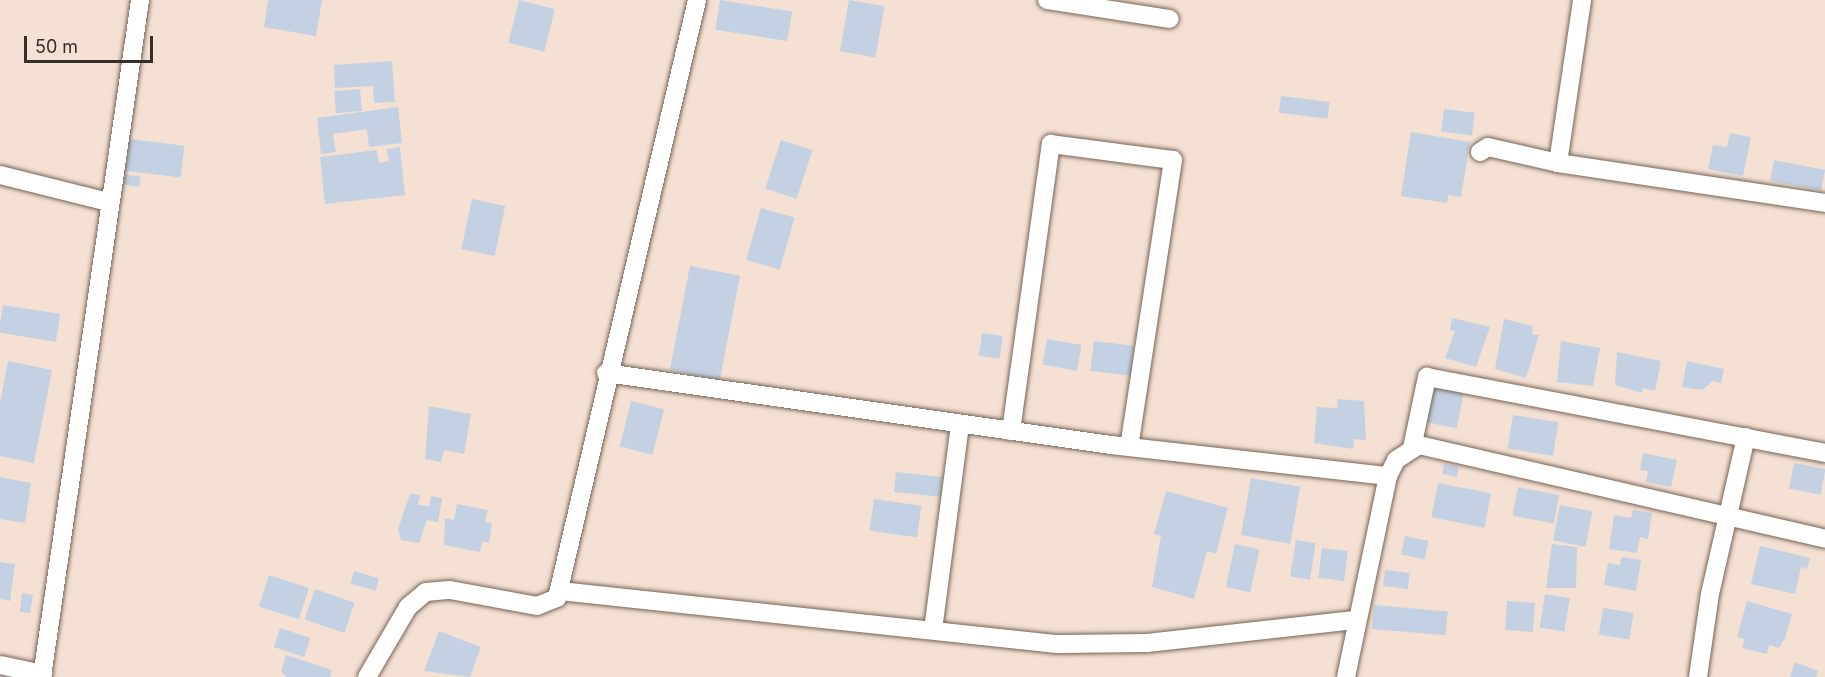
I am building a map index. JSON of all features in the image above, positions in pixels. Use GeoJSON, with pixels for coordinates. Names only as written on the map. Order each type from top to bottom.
{"type":"FeatureCollection","features":[{"type":"Feature","properties":{"kind":"street"},"geometry":{"type":"LineString","coordinates":[[0,665],[42,676],[108,202],[140,0]]}},
{"type":"Feature","properties":{"kind":"street"},"geometry":{"type":"LineString","coordinates":[[367,677],[408,607],[426,592],[450,590],[542,606],[561,584],[606,373],[697,0]]}},
{"type":"Feature","properties":{"kind":"street"},"geometry":{"type":"LineString","coordinates":[[1047,0],[1170,19]]}},
{"type":"Feature","properties":{"kind":"street"},"geometry":{"type":"LineString","coordinates":[[1558,163],[1582,0]]}},
{"type":"Feature","properties":{"kind":"street"},"geometry":{"type":"LineString","coordinates":[[1011,431],[1051,144],[1173,160],[1129,447]]}},
{"type":"Feature","properties":{"kind":"street"},"geometry":{"type":"LineString","coordinates":[[1480,152],[1488,147],[1558,163],[1825,204]]}},
{"type":"Feature","properties":{"kind":"street"},"geometry":{"type":"LineString","coordinates":[[0,175],[108,202]]}},
{"type":"Feature","properties":{"kind":"street"},"geometry":{"type":"LineString","coordinates":[[606,373],[1129,447],[1388,476]]}},
{"type":"Feature","properties":{"kind":"street"},"geometry":{"type":"LineString","coordinates":[[1412,447],[1427,377],[1825,453]]}},
{"type":"Feature","properties":{"kind":"street"},"geometry":{"type":"LineString","coordinates":[[933,630],[960,424]]}},
{"type":"Feature","properties":{"kind":"street"},"geometry":{"type":"LineString","coordinates":[[1698,677],[1710,594],[1730,516],[1746,437]]}},
{"type":"Feature","properties":{"kind":"street"},"geometry":{"type":"LineString","coordinates":[[1346,677],[1354,620],[1368,585],[1388,476],[1396,460],[1412,447],[1427,444],[1825,539]]}},
{"type":"Feature","properties":{"kind":"street"},"geometry":{"type":"LineString","coordinates":[[561,584],[1057,644],[1147,643],[1354,620]]}},
{"type":"Feature","properties":{"kind":"building"},"geometry":{"type":"Polygon","coordinates":[[[268,0],[322,0],[316,36],[264,27],[268,0]]]}},
{"type":"Feature","properties":{"kind":"building"},"geometry":{"type":"Polygon","coordinates":[[[519,0],[555,9],[544,52],[508,43],[519,0]]]}},
{"type":"Feature","properties":{"kind":"building"},"geometry":{"type":"Polygon","coordinates":[[[720,0],[792,11],[787,41],[715,30],[720,0]]]}},
{"type":"Feature","properties":{"kind":"building"},"geometry":{"type":"Polygon","coordinates":[[[849,0],[884,6],[875,57],[840,51],[849,0]]]}},
{"type":"Feature","properties":{"kind":"building"},"geometry":{"type":"Polygon","coordinates":[[[392,61],[395,102],[374,103],[373,86],[335,88],[334,65],[392,61]]]}},
{"type":"Feature","properties":{"kind":"building"},"geometry":{"type":"Polygon","coordinates":[[[360,89],[362,111],[336,113],[334,91],[360,89]]]}},
{"type":"Feature","properties":{"kind":"building"},"geometry":{"type":"Polygon","coordinates":[[[1281,96],[1330,102],[1328,119],[1279,113],[1281,96]]]}},
{"type":"Feature","properties":{"kind":"building"},"geometry":{"type":"Polygon","coordinates":[[[398,107],[402,143],[369,147],[367,129],[333,134],[336,152],[321,154],[317,118],[398,107]]]}},
{"type":"Feature","properties":{"kind":"building"},"geometry":{"type":"Polygon","coordinates":[[[1444,109],[1475,113],[1472,136],[1441,132],[1444,109]]]}},
{"type":"Feature","properties":{"kind":"building"},"geometry":{"type":"Polygon","coordinates":[[[1411,132],[1470,142],[1461,197],[1448,195],[1447,203],[1401,196],[1411,132]]]}},
{"type":"Feature","properties":{"kind":"building"},"geometry":{"type":"Polygon","coordinates":[[[1730,133],[1751,137],[1743,176],[1708,169],[1713,145],[1727,147],[1730,133]]]}},
{"type":"Feature","properties":{"kind":"building"},"geometry":{"type":"Polygon","coordinates":[[[129,139],[185,146],[181,178],[125,171],[129,139]]]}},
{"type":"Feature","properties":{"kind":"building"},"geometry":{"type":"Polygon","coordinates":[[[781,140],[812,150],[797,199],[765,189],[781,140]]]}},
{"type":"Feature","properties":{"kind":"building"},"geometry":{"type":"Polygon","coordinates":[[[400,147],[405,195],[325,204],[320,157],[377,150],[379,163],[389,161],[387,149],[400,147]]]}},
{"type":"Feature","properties":{"kind":"building"},"geometry":{"type":"Polygon","coordinates":[[[1774,160],[1825,170],[1821,191],[1770,181],[1774,160]]]}},
{"type":"Feature","properties":{"kind":"building"},"geometry":{"type":"Polygon","coordinates":[[[123,174],[141,177],[139,187],[121,184],[123,174]]]}},
{"type":"Feature","properties":{"kind":"building"},"geometry":{"type":"Polygon","coordinates":[[[472,199],[505,206],[495,256],[461,249],[472,199]]]}},
{"type":"Feature","properties":{"kind":"building"},"geometry":{"type":"Polygon","coordinates":[[[761,208],[795,218],[780,270],[746,260],[761,208]]]}},
{"type":"Feature","properties":{"kind":"building"},"geometry":{"type":"Polygon","coordinates":[[[690,266],[740,276],[720,380],[670,370],[690,266]]]}},
{"type":"Feature","properties":{"kind":"building"},"geometry":{"type":"Polygon","coordinates":[[[3,305],[60,314],[56,342],[0,333],[3,305]]]}},
{"type":"Feature","properties":{"kind":"building"},"geometry":{"type":"Polygon","coordinates":[[[1452,318],[1490,327],[1476,367],[1445,358],[1455,331],[1450,330],[1452,318]]]}},
{"type":"Feature","properties":{"kind":"building"},"geometry":{"type":"Polygon","coordinates":[[[1504,319],[1533,326],[1532,334],[1539,335],[1526,378],[1495,369],[1504,319]]]}},
{"type":"Feature","properties":{"kind":"building"},"geometry":{"type":"Polygon","coordinates":[[[982,333],[1003,336],[1000,359],[979,356],[982,333]]]}},
{"type":"Feature","properties":{"kind":"building"},"geometry":{"type":"Polygon","coordinates":[[[1047,339],[1081,345],[1077,371],[1042,365],[1047,339]]]}},
{"type":"Feature","properties":{"kind":"building"},"geometry":{"type":"Polygon","coordinates":[[[1094,341],[1134,346],[1130,376],[1090,371],[1094,341]]]}},
{"type":"Feature","properties":{"kind":"building"},"geometry":{"type":"Polygon","coordinates":[[[1561,341],[1600,348],[1593,386],[1557,382],[1561,341]]]}},
{"type":"Feature","properties":{"kind":"building"},"geometry":{"type":"Polygon","coordinates":[[[1617,352],[1661,361],[1655,391],[1643,388],[1642,393],[1615,385],[1617,352]]]}},
{"type":"Feature","properties":{"kind":"building"},"geometry":{"type":"Polygon","coordinates":[[[8,361],[52,370],[34,463],[0,456],[0,403],[8,361]]]}},
{"type":"Feature","properties":{"kind":"building"},"geometry":{"type":"Polygon","coordinates":[[[1687,361],[1724,369],[1721,383],[1713,381],[1702,390],[1682,387],[1687,361]]]}},
{"type":"Feature","properties":{"kind":"building"},"geometry":{"type":"Polygon","coordinates":[[[1434,383],[1464,389],[1457,428],[1426,422],[1434,383]]]}},
{"type":"Feature","properties":{"kind":"building"},"geometry":{"type":"Polygon","coordinates":[[[1338,399],[1364,401],[1366,440],[1354,439],[1353,449],[1314,443],[1317,407],[1337,408],[1338,399]]]}},
{"type":"Feature","properties":{"kind":"building"},"geometry":{"type":"Polygon","coordinates":[[[631,401],[664,409],[653,455],[620,447],[631,401]]]}},
{"type":"Feature","properties":{"kind":"building"},"geometry":{"type":"Polygon","coordinates":[[[429,406],[471,414],[464,454],[444,450],[441,462],[425,459],[429,406]]]}},
{"type":"Feature","properties":{"kind":"building"},"geometry":{"type":"Polygon","coordinates":[[[1513,415],[1558,422],[1553,456],[1508,449],[1513,415]]]}},
{"type":"Feature","properties":{"kind":"building"},"geometry":{"type":"Polygon","coordinates":[[[1643,453],[1677,460],[1671,487],[1646,482],[1648,471],[1640,470],[1643,453]]]}},
{"type":"Feature","properties":{"kind":"building"},"geometry":{"type":"Polygon","coordinates":[[[1794,463],[1825,469],[1820,495],[1789,489],[1794,463]]]}},
{"type":"Feature","properties":{"kind":"building"},"geometry":{"type":"Polygon","coordinates":[[[1444,464],[1459,467],[1457,477],[1442,474],[1444,464]]]}},
{"type":"Feature","properties":{"kind":"building"},"geometry":{"type":"Polygon","coordinates":[[[896,472],[943,477],[941,497],[894,492],[896,472]]]}},
{"type":"Feature","properties":{"kind":"building"},"geometry":{"type":"Polygon","coordinates":[[[0,477],[31,483],[25,523],[0,519],[0,477]]]}},
{"type":"Feature","properties":{"kind":"building"},"geometry":{"type":"Polygon","coordinates":[[[1251,478],[1300,487],[1290,544],[1241,535],[1251,478]]]}},
{"type":"Feature","properties":{"kind":"building"},"geometry":{"type":"Polygon","coordinates":[[[1438,483],[1491,493],[1484,528],[1431,517],[1438,483]]]}},
{"type":"Feature","properties":{"kind":"building"},"geometry":{"type":"Polygon","coordinates":[[[1518,487],[1559,495],[1554,523],[1512,515],[1518,487]]]}},
{"type":"Feature","properties":{"kind":"building"},"geometry":{"type":"Polygon","coordinates":[[[1166,491],[1228,508],[1216,554],[1207,551],[1194,599],[1152,587],[1161,536],[1154,534],[1166,491]]]}},
{"type":"Feature","properties":{"kind":"building"},"geometry":{"type":"Polygon","coordinates":[[[410,494],[420,495],[418,505],[429,506],[431,496],[442,498],[438,522],[427,520],[419,543],[401,540],[398,529],[410,494]]]}},
{"type":"Feature","properties":{"kind":"building"},"geometry":{"type":"Polygon","coordinates":[[[874,499],[922,506],[917,537],[870,531],[874,499]]]}},
{"type":"Feature","properties":{"kind":"building"},"geometry":{"type":"Polygon","coordinates":[[[457,504],[488,510],[485,522],[492,523],[489,543],[482,541],[480,552],[444,545],[445,518],[454,520],[457,504]]]}},
{"type":"Feature","properties":{"kind":"building"},"geometry":{"type":"Polygon","coordinates":[[[1560,505],[1592,511],[1586,547],[1553,540],[1560,505]]]}},
{"type":"Feature","properties":{"kind":"building"},"geometry":{"type":"Polygon","coordinates":[[[1633,510],[1652,513],[1648,539],[1640,537],[1637,553],[1609,549],[1614,515],[1631,518],[1633,510]]]}},
{"type":"Feature","properties":{"kind":"building"},"geometry":{"type":"Polygon","coordinates":[[[1405,536],[1428,541],[1425,560],[1401,555],[1405,536]]]}},
{"type":"Feature","properties":{"kind":"building"},"geometry":{"type":"Polygon","coordinates":[[[1296,540],[1316,543],[1310,580],[1290,577],[1296,540]]]}},
{"type":"Feature","properties":{"kind":"building"},"geometry":{"type":"Polygon","coordinates":[[[1235,544],[1259,549],[1250,592],[1226,587],[1235,544]]]}},
{"type":"Feature","properties":{"kind":"building"},"geometry":{"type":"Polygon","coordinates":[[[1552,544],[1577,547],[1576,588],[1546,588],[1552,544]]]}},
{"type":"Feature","properties":{"kind":"building"},"geometry":{"type":"Polygon","coordinates":[[[1760,546],[1810,558],[1807,569],[1801,567],[1795,594],[1751,584],[1760,546]]]}},
{"type":"Feature","properties":{"kind":"building"},"geometry":{"type":"Polygon","coordinates":[[[1322,548],[1348,551],[1344,581],[1318,578],[1322,548]]]}},
{"type":"Feature","properties":{"kind":"building"},"geometry":{"type":"Polygon","coordinates":[[[1621,557],[1641,560],[1636,591],[1604,585],[1608,563],[1620,565],[1621,557]]]}},
{"type":"Feature","properties":{"kind":"building"},"geometry":{"type":"Polygon","coordinates":[[[0,562],[15,564],[10,601],[0,599],[0,562]]]}},
{"type":"Feature","properties":{"kind":"building"},"geometry":{"type":"Polygon","coordinates":[[[1385,570],[1410,573],[1408,589],[1383,586],[1385,570]]]}},
{"type":"Feature","properties":{"kind":"building"},"geometry":{"type":"Polygon","coordinates":[[[354,571],[379,578],[375,591],[350,583],[354,571]]]}},
{"type":"Feature","properties":{"kind":"building"},"geometry":{"type":"Polygon","coordinates":[[[269,575],[309,588],[299,619],[259,606],[269,575]]]}},
{"type":"Feature","properties":{"kind":"building"},"geometry":{"type":"Polygon","coordinates":[[[315,589],[355,603],[344,633],[305,619],[315,589]]]}},
{"type":"Feature","properties":{"kind":"building"},"geometry":{"type":"Polygon","coordinates":[[[22,593],[33,595],[30,613],[20,612],[22,593]]]}},
{"type":"Feature","properties":{"kind":"building"},"geometry":{"type":"Polygon","coordinates":[[[1545,594],[1570,598],[1564,631],[1540,628],[1545,594]]]}},
{"type":"Feature","properties":{"kind":"building"},"geometry":{"type":"Polygon","coordinates":[[[1507,601],[1535,603],[1533,632],[1505,630],[1507,601]]]}},
{"type":"Feature","properties":{"kind":"building"},"geometry":{"type":"Polygon","coordinates":[[[1747,601],[1792,614],[1785,638],[1779,648],[1769,645],[1767,654],[1742,648],[1745,639],[1737,637],[1747,601]]]}},
{"type":"Feature","properties":{"kind":"building"},"geometry":{"type":"Polygon","coordinates":[[[1374,605],[1448,611],[1446,635],[1372,629],[1374,605]]]}},
{"type":"Feature","properties":{"kind":"building"},"geometry":{"type":"Polygon","coordinates":[[[1603,608],[1634,613],[1629,640],[1599,635],[1603,608]]]}},
{"type":"Feature","properties":{"kind":"building"},"geometry":{"type":"Polygon","coordinates":[[[280,628],[310,638],[304,657],[274,647],[280,628]]]}},
{"type":"Feature","properties":{"kind":"building"},"geometry":{"type":"Polygon","coordinates":[[[439,631],[481,647],[470,677],[424,671],[439,631]]]}},
{"type":"Feature","properties":{"kind":"building"},"geometry":{"type":"Polygon","coordinates":[[[286,655],[332,670],[330,677],[286,677],[281,671],[286,655]]]}},
{"type":"Feature","properties":{"kind":"building"},"geometry":{"type":"Polygon","coordinates":[[[1795,662],[1818,671],[1816,677],[1790,677],[1795,662]]]}}]}
